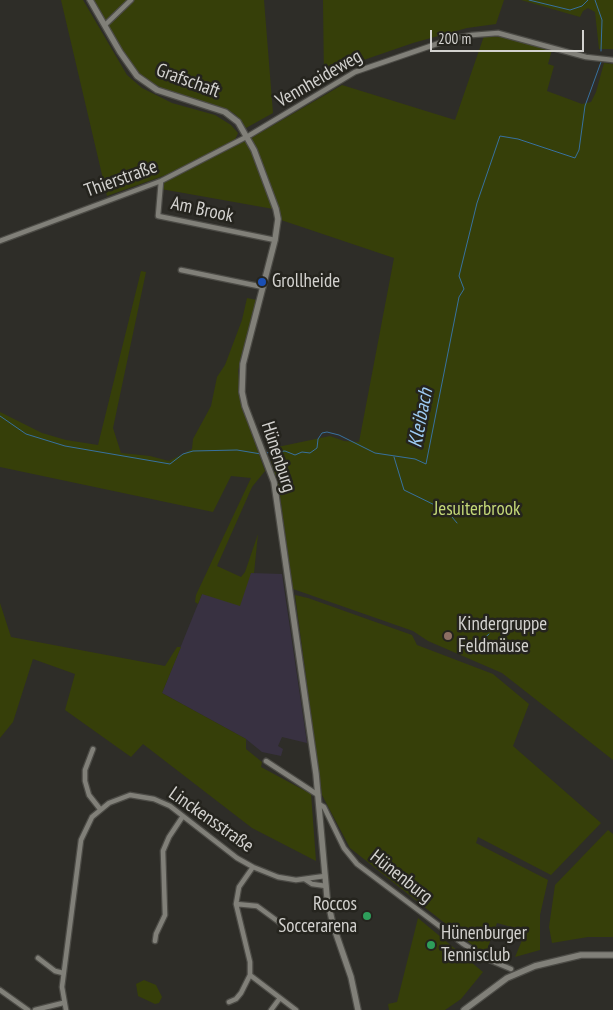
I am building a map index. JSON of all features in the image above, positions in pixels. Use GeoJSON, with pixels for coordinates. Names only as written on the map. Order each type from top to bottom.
{"type":"FeatureCollection","features":[{"type":"Feature","properties":{"kind":"street","name":"Grafschaft"},"geometry":{"type":"LineString","coordinates":[[90,0],[130,67],[145,83],[171,95],[225,112],[238,122],[248,137]]}},
{"type":"Feature","properties":{"kind":"street"},"geometry":{"type":"LineString","coordinates":[[104,25],[131,0]]}},
{"type":"Feature","properties":{"kind":"street","name":"Vennheideweg"},"geometry":{"type":"LineString","coordinates":[[248,137],[355,72],[451,39],[472,34],[498,33],[586,56],[613,60]]}},
{"type":"Feature","properties":{"kind":"street","name":"Thierstraße"},"geometry":{"type":"LineString","coordinates":[[0,241],[161,181],[248,137]]}},
{"type":"Feature","properties":{"kind":"street","name":"Hünenburg"},"geometry":{"type":"LineString","coordinates":[[248,137],[276,209],[278,219],[263,287],[245,350],[242,376],[245,406],[265,456],[277,499],[320,804],[326,886],[333,925],[351,977],[358,1010]]}},
{"type":"Feature","properties":{"kind":"street","name":"Am Brook"},"geometry":{"type":"LineString","coordinates":[[161,181],[158,216],[274,240]]}},
{"type":"Feature","properties":{"kind":"street"},"geometry":{"type":"LineString","coordinates":[[180,270],[263,287]]}},
{"type":"Feature","properties":{"kind":"street"},"geometry":{"type":"LineString","coordinates":[[93,748],[85,770],[85,781],[89,795],[100,809]]}},
{"type":"Feature","properties":{"kind":"street"},"geometry":{"type":"LineString","coordinates":[[266,761],[318,795]]}},
{"type":"Feature","properties":{"kind":"street","name":"Linckensstraße"},"geometry":{"type":"LineString","coordinates":[[66,1010],[63,1003],[63,973],[81,840],[85,828],[100,809],[120,798],[143,796],[161,801],[237,858],[252,867],[278,877],[306,880],[325,876]]}},
{"type":"Feature","properties":{"kind":"street","name":"Hünenburg"},"geometry":{"type":"LineString","coordinates":[[320,804],[324,807],[344,848],[357,864],[474,951],[494,963],[511,969]]}},
{"type":"Feature","properties":{"kind":"street"},"geometry":{"type":"LineString","coordinates":[[155,940],[165,915],[163,851],[168,836],[183,816]]}},
{"type":"Feature","properties":{"kind":"street"},"geometry":{"type":"LineString","coordinates":[[229,1002],[236,999],[250,974],[250,962],[236,904],[239,887],[252,867]]}},
{"type":"Feature","properties":{"kind":"street","name":"Linckensstraße"},"geometry":{"type":"LineString","coordinates":[[306,880],[312,884],[326,886]]}},
{"type":"Feature","properties":{"kind":"street"},"geometry":{"type":"LineString","coordinates":[[236,904],[257,906],[287,928],[291,928]]}},
{"type":"Feature","properties":{"kind":"street"},"geometry":{"type":"LineString","coordinates":[[464,1010],[507,978],[535,966],[581,955],[613,955]]}},
{"type":"Feature","properties":{"kind":"street"},"geometry":{"type":"LineString","coordinates":[[38,958],[55,971],[63,973]]}},
{"type":"Feature","properties":{"kind":"street"},"geometry":{"type":"LineString","coordinates":[[250,974],[296,1010]]}},
{"type":"Feature","properties":{"kind":"street"},"geometry":{"type":"LineString","coordinates":[[0,990],[28,1010]]}},
{"type":"Feature","properties":{"kind":"street"},"geometry":{"type":"LineString","coordinates":[[271,1010],[280,998]]}},
{"type":"Feature","properties":{"kind":"street"},"geometry":{"type":"LineString","coordinates":[[35,1010],[63,1003]]}},
{"type":"Feature","properties":{"kind":"shaded area"},"geometry":{"type":"Polygon","coordinates":[[[251,573],[282,574],[307,743],[282,737],[278,746],[283,749],[281,756],[262,752],[246,739],[162,693],[202,594],[251,573]]]}},
{"type":"Feature","properties":{"kind":"green space"},"geometry":{"type":"Polygon","coordinates":[[[61,0],[83,0],[127,75],[142,88],[172,103],[215,115],[231,125],[238,133],[234,142],[180,170],[107,196],[61,0]]]}},
{"type":"Feature","properties":{"kind":"green space"},"geometry":{"type":"Polygon","coordinates":[[[94,0],[264,0],[273,113],[246,128],[236,115],[227,109],[172,93],[146,80],[132,67],[94,0]]]}},
{"type":"Feature","properties":{"kind":"green space"},"geometry":{"type":"Polygon","coordinates":[[[323,0],[504,0],[496,24],[467,28],[413,43],[352,64],[324,82],[323,0]]]}},
{"type":"Feature","properties":{"kind":"green space"},"geometry":{"type":"Polygon","coordinates":[[[521,0],[613,0],[613,49],[599,49],[595,12],[588,8],[583,11],[580,17],[521,0]]]}},
{"type":"Feature","properties":{"kind":"green space","name":"Jesuiterbrook"},"geometry":{"type":"Polygon","coordinates":[[[484,36],[508,37],[552,50],[548,64],[554,66],[547,91],[582,104],[591,102],[596,92],[604,63],[613,64],[613,760],[502,673],[428,641],[413,631],[293,589],[280,496],[268,449],[330,436],[344,441],[359,442],[394,258],[281,220],[279,210],[161,189],[161,183],[253,137],[342,85],[455,120],[484,36]]]}},
{"type":"Feature","properties":{"kind":"green space"},"geometry":{"type":"Polygon","coordinates":[[[141,271],[146,272],[113,428],[121,453],[150,456],[169,461],[192,449],[193,439],[211,406],[217,377],[225,365],[242,320],[247,298],[257,300],[238,371],[242,407],[265,471],[252,487],[217,566],[241,577],[245,572],[258,534],[254,573],[251,573],[240,606],[202,594],[198,604],[195,602],[196,595],[251,478],[231,476],[213,512],[0,467],[0,412],[42,433],[66,440],[98,445],[141,271]]]}},
{"type":"Feature","properties":{"kind":"green space"},"geometry":{"type":"Polygon","coordinates":[[[295,595],[412,635],[417,645],[493,674],[529,704],[513,746],[601,823],[551,875],[478,837],[476,843],[548,880],[540,915],[540,950],[515,957],[526,931],[497,923],[485,955],[350,848],[322,795],[295,595]]]}},
{"type":"Feature","properties":{"kind":"green space"},"geometry":{"type":"Polygon","coordinates":[[[0,603],[11,637],[165,666],[177,647],[181,647],[162,693],[246,739],[246,749],[262,762],[261,767],[311,794],[316,861],[252,828],[143,744],[131,757],[65,710],[75,674],[33,659],[13,722],[0,738],[0,603]]]}},
{"type":"Feature","properties":{"kind":"green space"},"geometry":{"type":"Polygon","coordinates":[[[608,830],[613,834],[613,937],[588,937],[552,943],[549,927],[555,885],[608,830]]]}},
{"type":"Feature","properties":{"kind":"green space","name":"Hünenburger Tennisclub"},"geometry":{"type":"Polygon","coordinates":[[[418,918],[483,972],[461,999],[445,1010],[389,1010],[388,1004],[397,1002],[418,918]]]}},
{"type":"Feature","properties":{"kind":"green space"},"geometry":{"type":"Polygon","coordinates":[[[144,980],[156,985],[162,997],[159,1003],[155,1004],[138,996],[136,984],[144,980]]]}},
{"type":"Feature","properties":{"kind":"waterway"},"geometry":{"type":"LineString","coordinates":[[529,0],[570,10],[582,6],[588,0]]}},
{"type":"Feature","properties":{"kind":"waterway","name":"Kleibach"},"geometry":{"type":"LineString","coordinates":[[595,0],[602,20],[601,51]]}},
{"type":"Feature","properties":{"kind":"waterway","name":"Kleibach"},"geometry":{"type":"LineString","coordinates":[[265,453],[285,451],[295,455],[302,452],[310,453],[317,448],[318,439],[322,433],[327,432],[339,435],[375,453],[415,459],[426,464],[459,297],[464,289],[459,276],[477,203],[500,136],[518,139],[575,158],[579,150],[585,106],[601,62]]}},
{"type":"Feature","properties":{"kind":"waterway","name":"Kleibach"},"geometry":{"type":"LineString","coordinates":[[0,416],[26,434],[65,446],[170,464],[183,454],[193,451],[237,450],[261,454]]}},
{"type":"Feature","properties":{"kind":"waterway"},"geometry":{"type":"LineString","coordinates":[[394,457],[404,490],[447,511],[457,523]]}},
{"type":"Feature","properties":{"kind":"waterway"},"geometry":{"type":"LineString","coordinates":[[480,642],[489,634]]}},
{"type":"Feature","properties":{"kind":"place","name":"Grollheide"},"geometry":{"type":"Point","coordinates":[262,282]}},
{"type":"Feature","properties":{"kind":"place","name":"Kindergruppe Feldmäuse"},"geometry":{"type":"Point","coordinates":[448,636]}},
{"type":"Feature","properties":{"kind":"place","name":"Roccos Soccerarena"},"geometry":{"type":"Point","coordinates":[367,916]}},
{"type":"Feature","properties":{"kind":"place","name":"Hünenburger Tennisclub"},"geometry":{"type":"Point","coordinates":[431,945]}}]}
